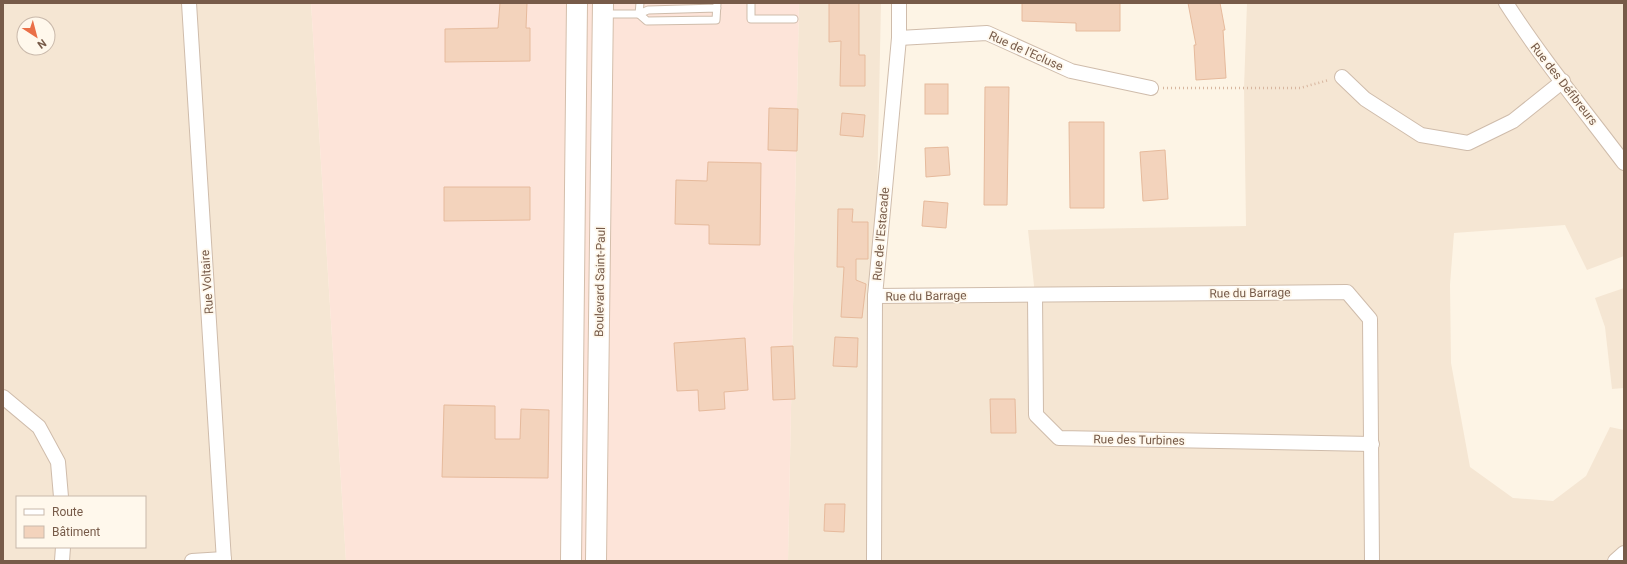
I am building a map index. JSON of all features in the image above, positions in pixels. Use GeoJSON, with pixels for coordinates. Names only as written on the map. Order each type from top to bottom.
{"type":"FeatureCollection","features":[{"type":"Feature","properties":{"kind":"main road"},"geometry":{"type":"LineString","coordinates":[[571,561],[577,3]]}},
{"type":"Feature","properties":{"kind":"main road","name":"Boulevard Saint-Paul"},"geometry":{"type":"LineString","coordinates":[[596,561],[603,9]]}},
{"type":"Feature","properties":{"kind":"street","name":"Rue Voltaire"},"geometry":{"type":"LineString","coordinates":[[189,3],[224,560]]}},
{"type":"Feature","properties":{"kind":"street","name":"Rue de l'Estacade"},"geometry":{"type":"LineString","coordinates":[[874,561],[875,296],[899,38],[899,3]]}},
{"type":"Feature","properties":{"kind":"street","name":"Rue des Défibreurs"},"geometry":{"type":"LineString","coordinates":[[1506,3],[1531,42],[1563,81],[1624,163]]}},
{"type":"Feature","properties":{"kind":"street","name":"Rue de l'Ecluse"},"geometry":{"type":"LineString","coordinates":[[899,38],[987,32],[1071,71],[1151,88]]}},
{"type":"Feature","properties":{"kind":"street"},"geometry":{"type":"LineString","coordinates":[[1342,76],[1365,99],[1420,135],[1468,143],[1513,121],[1563,81]]}},
{"type":"Feature","properties":{"kind":"street","name":"Rue du Barrage"},"geometry":{"type":"LineString","coordinates":[[875,296],[1347,292],[1370,319],[1372,561]]}},
{"type":"Feature","properties":{"kind":"street","name":"Rue des Turbines"},"geometry":{"type":"LineString","coordinates":[[1035,295],[1036,415],[1059,438],[1372,444]]}},
{"type":"Feature","properties":{"kind":"street"},"geometry":{"type":"LineString","coordinates":[[3,397],[39,427],[58,462],[61,496]]}},
{"type":"Feature","properties":{"kind":"street"},"geometry":{"type":"LineString","coordinates":[[62,548],[62,561]]}},
{"type":"Feature","properties":{"kind":"street"},"geometry":{"type":"LineString","coordinates":[[1615,561],[1624,553]]}},
{"type":"Feature","properties":{"kind":"street"},"geometry":{"type":"LineString","coordinates":[[192,561],[224,560]]}},
{"type":"Feature","properties":{"kind":"lane"},"geometry":{"type":"LineString","coordinates":[[639,14],[640,3]]}},
{"type":"Feature","properties":{"kind":"lane"},"geometry":{"type":"LineString","coordinates":[[751,3],[751,19],[794,19]]}},
{"type":"Feature","properties":{"kind":"lane"},"geometry":{"type":"LineString","coordinates":[[603,9],[639,14],[648,10],[717,6],[716,20],[647,21],[639,14]]}},
{"type":"Feature","properties":{"kind":"path"},"geometry":{"type":"LineString","coordinates":[[1151,88],[1300,88],[1342,76]]}},
{"type":"Feature","properties":{"kind":"shaded area"},"geometry":{"type":"Polygon","coordinates":[[[3,3],[311,3],[346,561],[3,561],[3,3]]]}},
{"type":"Feature","properties":{"kind":"shaded area"},"geometry":{"type":"Polygon","coordinates":[[[311,3],[799,3],[788,561],[346,561],[311,3]]]}},
{"type":"Feature","properties":{"kind":"shaded area"},"geometry":{"type":"Polygon","coordinates":[[[799,3],[881,3],[875,296],[1035,295],[1028,230],[1246,226],[1244,88],[1247,3],[1624,3],[1624,256],[1587,270],[1565,225],[1454,233],[1450,285],[1451,363],[1470,467],[1513,498],[1553,501],[1586,476],[1610,427],[1624,430],[1624,561],[788,561],[799,3]]]}},
{"type":"Feature","properties":{"kind":"shaded area"},"geometry":{"type":"Polygon","coordinates":[[[1624,288],[1624,388],[1612,389],[1605,327],[1595,298],[1624,288]]]}},
{"type":"Feature","properties":{"kind":"building"},"geometry":{"type":"Polygon","coordinates":[[[500,3],[527,3],[526,28],[530,28],[530,61],[445,62],[445,29],[498,28],[500,3]]]}},
{"type":"Feature","properties":{"kind":"building"},"geometry":{"type":"Polygon","coordinates":[[[829,3],[859,3],[859,55],[865,55],[865,86],[840,86],[841,41],[829,42],[829,3]]]}},
{"type":"Feature","properties":{"kind":"building"},"geometry":{"type":"Polygon","coordinates":[[[1022,3],[1120,3],[1120,31],[1076,31],[1076,23],[1022,21],[1022,3]]]}},
{"type":"Feature","properties":{"kind":"building"},"geometry":{"type":"Polygon","coordinates":[[[1188,3],[1220,3],[1225,30],[1223,30],[1226,78],[1196,80],[1194,45],[1196,45],[1188,3]]]}},
{"type":"Feature","properties":{"kind":"building"},"geometry":{"type":"Polygon","coordinates":[[[925,84],[948,84],[948,114],[925,114],[925,84]]]}},
{"type":"Feature","properties":{"kind":"building"},"geometry":{"type":"Polygon","coordinates":[[[985,87],[1009,87],[1007,205],[984,205],[985,87]]]}},
{"type":"Feature","properties":{"kind":"building"},"geometry":{"type":"Polygon","coordinates":[[[769,108],[798,109],[797,151],[768,150],[769,108]]]}},
{"type":"Feature","properties":{"kind":"building"},"geometry":{"type":"Polygon","coordinates":[[[842,113],[865,115],[863,137],[840,135],[842,113]]]}},
{"type":"Feature","properties":{"kind":"building"},"geometry":{"type":"Polygon","coordinates":[[[1069,122],[1104,122],[1104,208],[1070,208],[1069,122]]]}},
{"type":"Feature","properties":{"kind":"building"},"geometry":{"type":"Polygon","coordinates":[[[948,147],[950,175],[926,177],[925,148],[948,147]]]}},
{"type":"Feature","properties":{"kind":"building"},"geometry":{"type":"Polygon","coordinates":[[[1165,150],[1168,199],[1143,201],[1140,152],[1165,150]]]}},
{"type":"Feature","properties":{"kind":"building"},"geometry":{"type":"Polygon","coordinates":[[[708,162],[761,163],[760,245],[709,244],[709,225],[675,224],[676,180],[707,181],[708,162]]]}},
{"type":"Feature","properties":{"kind":"building"},"geometry":{"type":"Polygon","coordinates":[[[444,187],[530,187],[530,220],[444,221],[444,187]]]}},
{"type":"Feature","properties":{"kind":"building"},"geometry":{"type":"Polygon","coordinates":[[[924,201],[948,203],[946,228],[922,226],[924,201]]]}},
{"type":"Feature","properties":{"kind":"building"},"geometry":{"type":"Polygon","coordinates":[[[838,209],[853,209],[852,222],[868,222],[868,259],[856,259],[856,280],[866,284],[862,318],[841,317],[844,267],[837,267],[838,209]]]}},
{"type":"Feature","properties":{"kind":"building"},"geometry":{"type":"Polygon","coordinates":[[[835,337],[858,338],[857,367],[833,366],[835,337]]]}},
{"type":"Feature","properties":{"kind":"building"},"geometry":{"type":"Polygon","coordinates":[[[745,338],[748,390],[724,392],[725,409],[699,411],[698,390],[677,391],[674,343],[745,338]]]}},
{"type":"Feature","properties":{"kind":"building"},"geometry":{"type":"Polygon","coordinates":[[[793,346],[795,399],[773,400],[771,347],[793,346]]]}},
{"type":"Feature","properties":{"kind":"building"},"geometry":{"type":"Polygon","coordinates":[[[990,399],[1015,399],[1016,433],[991,433],[990,399]]]}},
{"type":"Feature","properties":{"kind":"building"},"geometry":{"type":"Polygon","coordinates":[[[444,405],[495,406],[495,439],[520,439],[521,409],[549,410],[548,478],[442,477],[444,405]]]}},
{"type":"Feature","properties":{"kind":"building"},"geometry":{"type":"Polygon","coordinates":[[[825,504],[845,504],[844,532],[824,531],[825,504]]]}}]}
